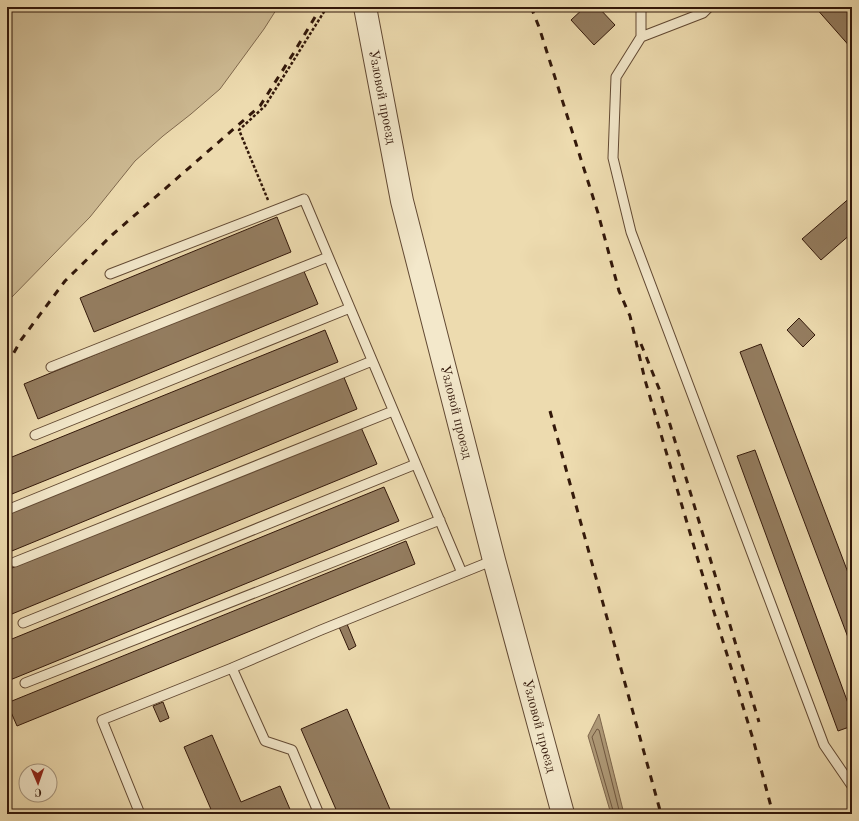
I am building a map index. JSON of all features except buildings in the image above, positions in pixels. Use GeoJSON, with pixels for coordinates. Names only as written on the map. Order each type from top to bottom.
{"type":"FeatureCollection","features":[{"type":"Feature","properties":{"kind":"street","name":"Узловой проезд"},"geometry":{"type":"LineString","coordinates":[[364,7],[402,201],[494,560],[563,814]]}},
{"type":"Feature","properties":{"kind":"lane"},"geometry":{"type":"LineString","coordinates":[[641,7],[641,38],[616,77],[613,158],[631,232],[824,745],[852,786]]}},
{"type":"Feature","properties":{"kind":"lane"},"geometry":{"type":"LineString","coordinates":[[641,38],[703,13],[709,7]]}},
{"type":"Feature","properties":{"kind":"lane"},"geometry":{"type":"LineString","coordinates":[[110,274],[304,199],[462,573]]}},
{"type":"Feature","properties":{"kind":"lane"},"geometry":{"type":"LineString","coordinates":[[51,366],[328,257]]}},
{"type":"Feature","properties":{"kind":"lane"},"geometry":{"type":"LineString","coordinates":[[35,435],[350,308]]}},
{"type":"Feature","properties":{"kind":"lane"},"geometry":{"type":"LineString","coordinates":[[7,510],[372,361]]}},
{"type":"Feature","properties":{"kind":"lane"},"geometry":{"type":"LineString","coordinates":[[14,562],[393,411]]}},
{"type":"Feature","properties":{"kind":"lane"},"geometry":{"type":"LineString","coordinates":[[23,623],[416,464]]}},
{"type":"Feature","properties":{"kind":"lane"},"geometry":{"type":"LineString","coordinates":[[25,683],[440,520]]}},
{"type":"Feature","properties":{"kind":"lane"},"geometry":{"type":"LineString","coordinates":[[140,814],[102,720],[494,560]]}},
{"type":"Feature","properties":{"kind":"lane"},"geometry":{"type":"LineString","coordinates":[[232,668],[265,741],[292,750],[319,814]]}},
{"type":"Feature","properties":{"kind":"path"},"geometry":{"type":"LineString","coordinates":[[273,210],[239,130],[265,106],[326,7]]}},
{"type":"Feature","properties":{"kind":"shaded area"},"geometry":{"type":"Polygon","coordinates":[[[7,7],[278,7],[264,29],[220,89],[135,161],[90,217],[7,303],[7,7]]]}},
{"type":"Feature","properties":{"kind":"water"},"geometry":{"type":"Polygon","coordinates":[[[599,714],[624,814],[611,814],[588,736],[599,714]]]}},
{"type":"Feature","properties":{"kind":"railway"},"geometry":{"type":"LineString","coordinates":[[7,365],[21,340],[65,281],[112,235],[260,106],[321,7]]}},
{"type":"Feature","properties":{"kind":"railway"},"geometry":{"type":"LineString","coordinates":[[531,7],[539,27],[598,213],[619,291],[630,316],[645,380],[753,739],[773,814]]}},
{"type":"Feature","properties":{"kind":"railway"},"geometry":{"type":"LineString","coordinates":[[641,344],[660,391],[759,722]]}},
{"type":"Feature","properties":{"kind":"railway"},"geometry":{"type":"LineString","coordinates":[[550,411],[661,814]]}}]}
